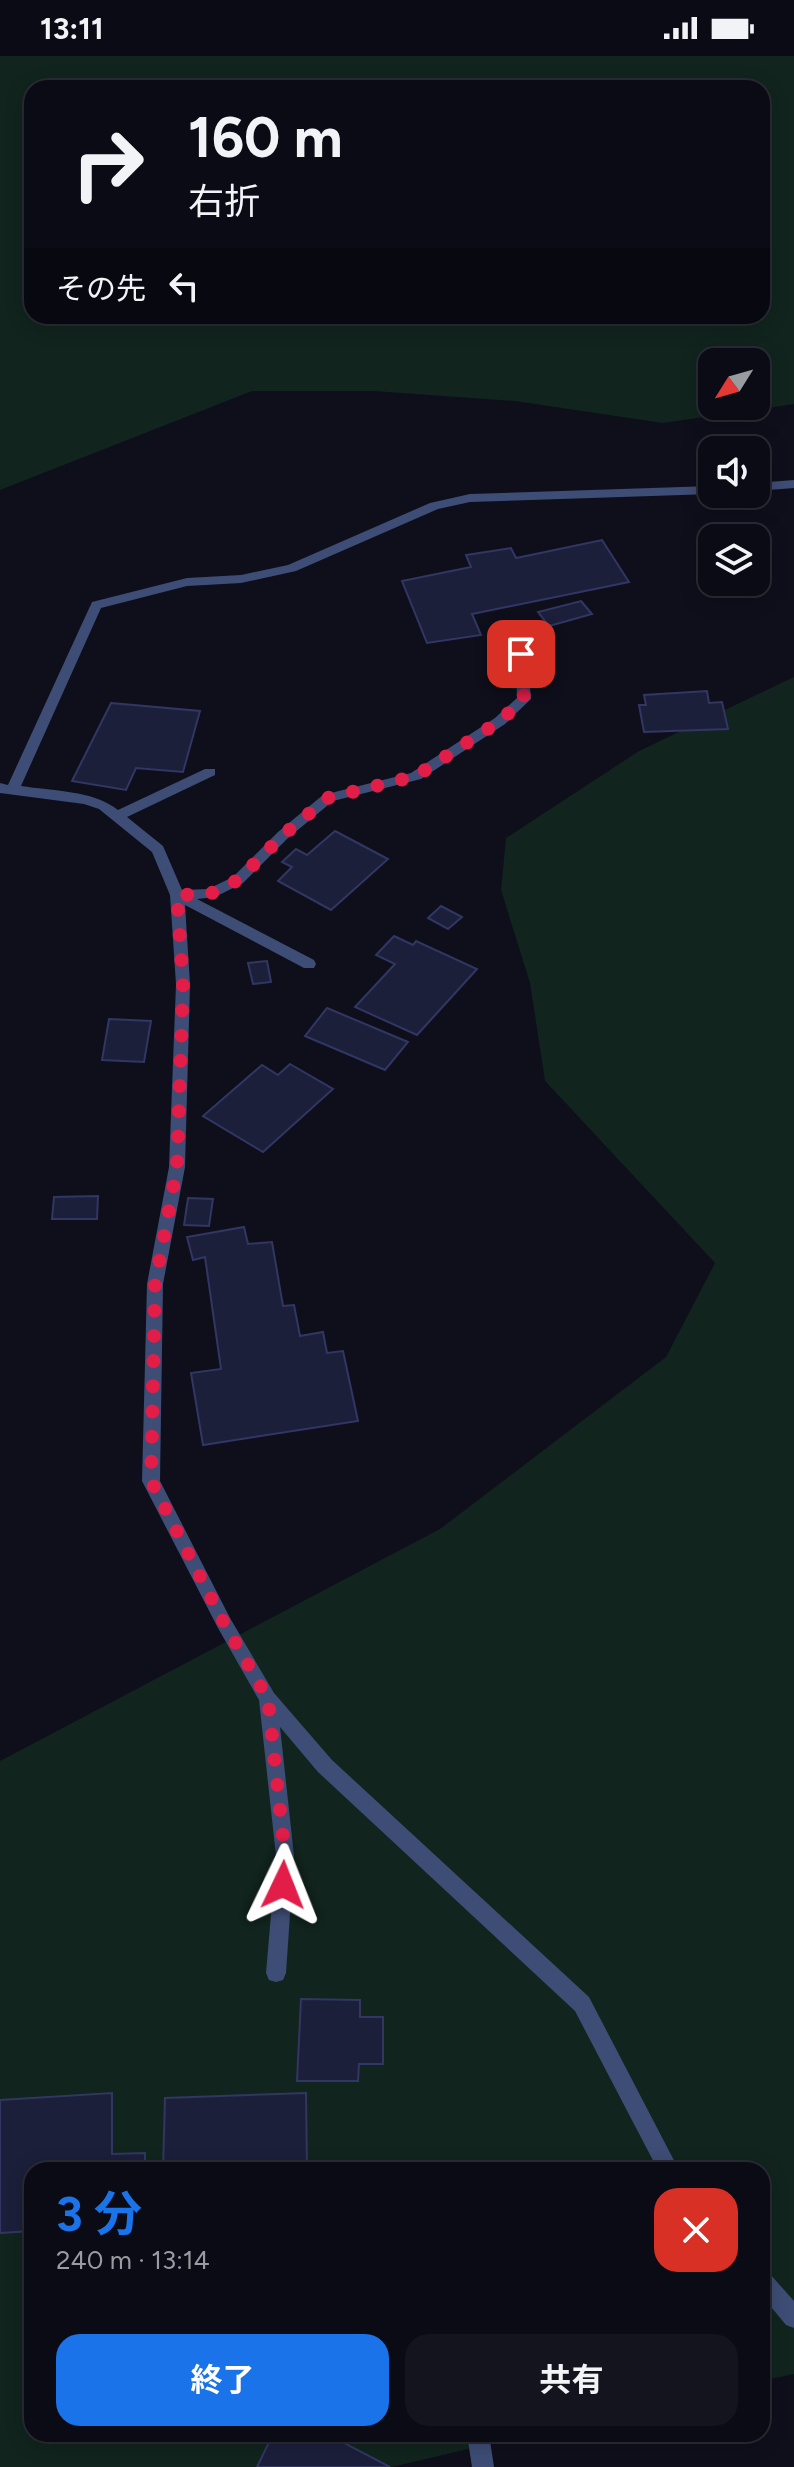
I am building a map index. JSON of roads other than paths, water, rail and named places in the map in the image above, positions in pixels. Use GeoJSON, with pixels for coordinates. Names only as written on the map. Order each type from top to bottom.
{"type":"FeatureCollection","features":[{"type":"Feature","properties":{"kind":"street"},"geometry":{"type":"LineString","coordinates":[[770,486],[794,484]]}},
{"type":"Feature","properties":{"kind":"street"},"geometry":{"type":"LineString","coordinates":[[665,2162],[582,2004],[325,1766],[268,1699],[224,1623],[151,1481],[155,1284],[177,1167],[183,984],[177,895],[158,849],[104,806],[85,800],[6,788],[96,605],[187,582],[241,579],[292,568],[434,506],[470,498],[698,490]]}},
{"type":"Feature","properties":{"kind":"street"},"geometry":{"type":"LineString","coordinates":[[177,895],[210,894],[238,880],[283,835],[328,798],[416,776],[500,721],[524,699],[520,631]]}},
{"type":"Feature","properties":{"kind":"street"},"geometry":{"type":"LineString","coordinates":[[118,816],[210,772]]}},
{"type":"Feature","properties":{"kind":"street"},"geometry":{"type":"LineString","coordinates":[[177,895],[309,964]]}},
{"type":"Feature","properties":{"kind":"street"},"geometry":{"type":"LineString","coordinates":[[268,1699],[285,1856],[276,1973]]}},
{"type":"Feature","properties":{"kind":"street"},"geometry":{"type":"LineString","coordinates":[[770,2289],[794,2317]]}},
{"type":"Feature","properties":{"kind":"street"},"geometry":{"type":"LineString","coordinates":[[479,2442],[483,2467]]}}]}
